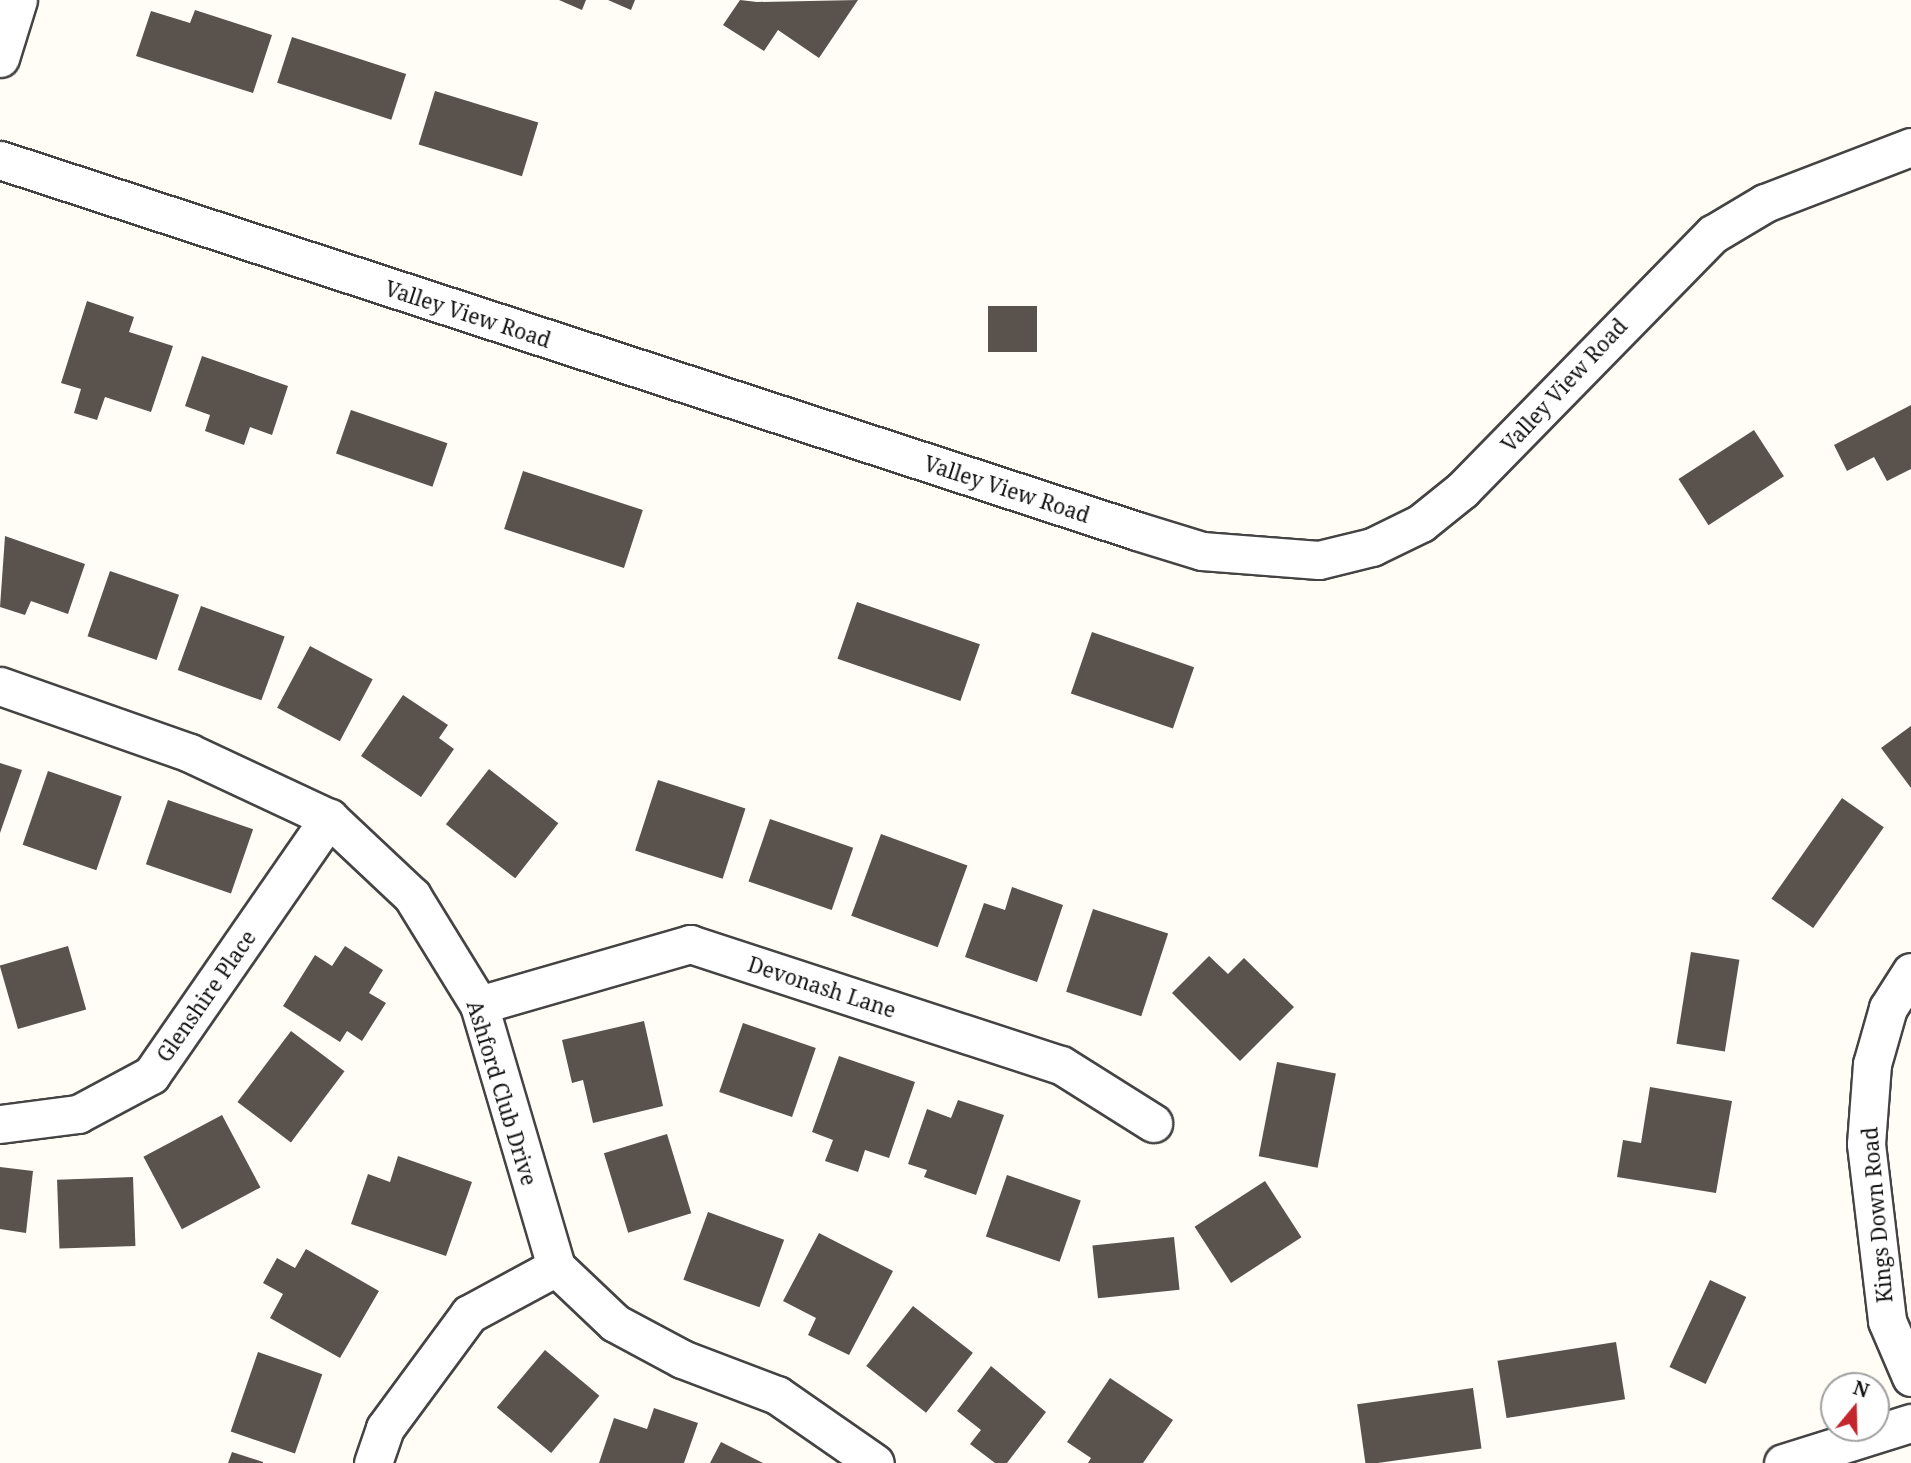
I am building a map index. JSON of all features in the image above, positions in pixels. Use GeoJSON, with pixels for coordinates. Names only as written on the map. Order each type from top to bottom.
{"type":"FeatureCollection","features":[{"type":"Feature","properties":{"kind":"street"},"geometry":{"type":"LineString","coordinates":[[0,58],[18,0]]}},
{"type":"Feature","properties":{"kind":"street","name":"Valley View Road"},"geometry":{"type":"LineString","coordinates":[[0,160],[1202,551],[1319,559],[1372,547],[1410,528],[1462,490],[1713,234],[1765,203],[1911,147]]}},
{"type":"Feature","properties":{"kind":"street","name":"Ashford Club Drive"},"geometry":{"type":"LineString","coordinates":[[0,686],[190,753],[329,818],[412,895],[478,1005],[556,1267],[615,1323],[681,1359],[777,1395],[875,1463]]}},
{"type":"Feature","properties":{"kind":"street","name":"Glenshire Place"},"geometry":{"type":"LineString","coordinates":[[0,1124],[78,1114],[151,1075],[329,818]]}},
{"type":"Feature","properties":{"kind":"street","name":"Devonash Lane"},"geometry":{"type":"LineString","coordinates":[[478,1005],[690,944],[1061,1065],[1153,1122]]}},
{"type":"Feature","properties":{"kind":"street","name":"Kings Down Road"},"geometry":{"type":"LineString","coordinates":[[1911,972],[1888,1008],[1872,1064],[1866,1144],[1888,1321],[1911,1377]]}},
{"type":"Feature","properties":{"kind":"street"},"geometry":{"type":"LineString","coordinates":[[373,1463],[385,1428],[469,1314],[556,1267]]}},
{"type":"Feature","properties":{"kind":"street"},"geometry":{"type":"LineString","coordinates":[[1783,1463],[1911,1423]]}},
{"type":"Feature","properties":{"kind":"building"},"geometry":{"type":"Polygon","coordinates":[[[559,0],[586,0],[582,10],[559,0]]]}},
{"type":"Feature","properties":{"kind":"building"},"geometry":{"type":"Polygon","coordinates":[[[608,0],[635,0],[631,10],[608,0]]]}},
{"type":"Feature","properties":{"kind":"building"},"geometry":{"type":"Polygon","coordinates":[[[740,0],[858,0],[819,58],[778,30],[764,51],[723,25],[740,0]]]}},
{"type":"Feature","properties":{"kind":"building"},"geometry":{"type":"Polygon","coordinates":[[[195,10],[272,35],[253,93],[136,56],[151,11],[190,23],[195,10]]]}},
{"type":"Feature","properties":{"kind":"building"},"geometry":{"type":"Polygon","coordinates":[[[292,37],[406,74],[391,120],[277,83],[292,37]]]}},
{"type":"Feature","properties":{"kind":"building"},"geometry":{"type":"Polygon","coordinates":[[[435,91],[538,123],[522,176],[419,145],[435,91]]]}},
{"type":"Feature","properties":{"kind":"building"},"geometry":{"type":"Polygon","coordinates":[[[87,301],[134,317],[129,332],[173,346],[151,412],[105,397],[97,420],[74,413],[81,389],[61,383],[87,301]]]}},
{"type":"Feature","properties":{"kind":"building"},"geometry":{"type":"Polygon","coordinates":[[[988,306],[1037,306],[1037,352],[988,352],[988,306]]]}},
{"type":"Feature","properties":{"kind":"building"},"geometry":{"type":"Polygon","coordinates":[[[202,356],[288,386],[272,435],[250,427],[244,445],[205,431],[210,415],[185,406],[202,356]]]}},
{"type":"Feature","properties":{"kind":"building"},"geometry":{"type":"Polygon","coordinates":[[[1911,405],[1911,469],[1887,481],[1874,457],[1847,471],[1834,445],[1911,405]]]}},
{"type":"Feature","properties":{"kind":"building"},"geometry":{"type":"Polygon","coordinates":[[[351,410],[447,443],[432,487],[336,453],[351,410]]]}},
{"type":"Feature","properties":{"kind":"building"},"geometry":{"type":"Polygon","coordinates":[[[1754,430],[1784,476],[1708,525],[1679,479],[1754,430]]]}},
{"type":"Feature","properties":{"kind":"building"},"geometry":{"type":"Polygon","coordinates":[[[523,471],[643,510],[624,568],[504,529],[523,471]]]}},
{"type":"Feature","properties":{"kind":"building"},"geometry":{"type":"Polygon","coordinates":[[[5,536],[85,564],[68,614],[31,601],[25,615],[0,607],[5,536]]]}},
{"type":"Feature","properties":{"kind":"building"},"geometry":{"type":"Polygon","coordinates":[[[110,571],[179,595],[157,660],[88,636],[110,571]]]}},
{"type":"Feature","properties":{"kind":"building"},"geometry":{"type":"Polygon","coordinates":[[[857,602],[980,644],[960,701],[837,659],[857,602]]]}},
{"type":"Feature","properties":{"kind":"building"},"geometry":{"type":"Polygon","coordinates":[[[201,606],[285,636],[261,700],[178,670],[201,606]]]}},
{"type":"Feature","properties":{"kind":"building"},"geometry":{"type":"Polygon","coordinates":[[[1092,632],[1194,667],[1173,729],[1071,693],[1092,632]]]}},
{"type":"Feature","properties":{"kind":"building"},"geometry":{"type":"Polygon","coordinates":[[[310,646],[373,679],[340,741],[277,708],[310,646]]]}},
{"type":"Feature","properties":{"kind":"building"},"geometry":{"type":"Polygon","coordinates":[[[403,695],[448,725],[439,738],[454,749],[421,797],[361,756],[403,695]]]}},
{"type":"Feature","properties":{"kind":"building"},"geometry":{"type":"Polygon","coordinates":[[[1911,726],[1911,788],[1881,748],[1911,726]]]}},
{"type":"Feature","properties":{"kind":"building"},"geometry":{"type":"Polygon","coordinates":[[[0,763],[22,770],[0,833],[0,763]]]}},
{"type":"Feature","properties":{"kind":"building"},"geometry":{"type":"Polygon","coordinates":[[[489,769],[558,823],[515,878],[446,824],[489,769]]]}},
{"type":"Feature","properties":{"kind":"building"},"geometry":{"type":"Polygon","coordinates":[[[48,771],[122,796],[96,870],[23,845],[48,771]]]}},
{"type":"Feature","properties":{"kind":"building"},"geometry":{"type":"Polygon","coordinates":[[[658,780],[745,808],[723,879],[635,850],[658,780]]]}},
{"type":"Feature","properties":{"kind":"building"},"geometry":{"type":"Polygon","coordinates":[[[1842,798],[1884,827],[1813,928],[1771,899],[1842,798]]]}},
{"type":"Feature","properties":{"kind":"building"},"geometry":{"type":"Polygon","coordinates":[[[168,800],[253,829],[231,894],[146,864],[168,800]]]}},
{"type":"Feature","properties":{"kind":"building"},"geometry":{"type":"Polygon","coordinates":[[[770,819],[853,848],[832,910],[749,881],[770,819]]]}},
{"type":"Feature","properties":{"kind":"building"},"geometry":{"type":"Polygon","coordinates":[[[881,834],[967,865],[938,947],[851,916],[881,834]]]}},
{"type":"Feature","properties":{"kind":"building"},"geometry":{"type":"Polygon","coordinates":[[[1012,887],[1063,905],[1037,982],[965,957],[984,903],[1005,910],[1012,887]]]}},
{"type":"Feature","properties":{"kind":"building"},"geometry":{"type":"Polygon","coordinates":[[[1093,909],[1168,933],[1141,1016],[1066,992],[1093,909]]]}},
{"type":"Feature","properties":{"kind":"building"},"geometry":{"type":"Polygon","coordinates":[[[68,946],[86,1009],[18,1029],[0,965],[68,946]]]}},
{"type":"Feature","properties":{"kind":"building"},"geometry":{"type":"Polygon","coordinates":[[[345,946],[383,970],[369,993],[386,1003],[362,1041],[347,1031],[340,1042],[283,1006],[315,955],[332,966],[345,946]]]}},
{"type":"Feature","properties":{"kind":"building"},"geometry":{"type":"Polygon","coordinates":[[[1691,952],[1739,960],[1725,1052],[1676,1044],[1691,952]]]}},
{"type":"Feature","properties":{"kind":"building"},"geometry":{"type":"Polygon","coordinates":[[[1209,956],[1228,974],[1244,958],[1294,1007],[1240,1061],[1172,993],[1209,956]]]}},
{"type":"Feature","properties":{"kind":"building"},"geometry":{"type":"Polygon","coordinates":[[[644,1021],[663,1106],[593,1123],[583,1080],[572,1083],[562,1040],[644,1021]]]}},
{"type":"Feature","properties":{"kind":"building"},"geometry":{"type":"Polygon","coordinates":[[[743,1023],[816,1048],[792,1117],[719,1092],[743,1023]]]}},
{"type":"Feature","properties":{"kind":"building"},"geometry":{"type":"Polygon","coordinates":[[[291,1031],[345,1071],[291,1142],[237,1102],[291,1031]]]}},
{"type":"Feature","properties":{"kind":"building"},"geometry":{"type":"Polygon","coordinates":[[[839,1056],[915,1082],[889,1158],[865,1150],[858,1172],[825,1161],[833,1140],[812,1132],[839,1056]]]}},
{"type":"Feature","properties":{"kind":"building"},"geometry":{"type":"Polygon","coordinates":[[[1277,1062],[1336,1073],[1318,1168],[1259,1156],[1277,1062]]]}},
{"type":"Feature","properties":{"kind":"building"},"geometry":{"type":"Polygon","coordinates":[[[1650,1087],[1732,1101],[1716,1193],[1617,1177],[1623,1140],[1641,1143],[1650,1087]]]}},
{"type":"Feature","properties":{"kind":"building"},"geometry":{"type":"Polygon","coordinates":[[[958,1100],[1004,1115],[976,1195],[924,1177],[927,1170],[908,1164],[927,1109],[951,1118],[958,1100]]]}},
{"type":"Feature","properties":{"kind":"building"},"geometry":{"type":"Polygon","coordinates":[[[222,1115],[260,1187],[182,1229],[143,1157],[222,1115]]]}},
{"type":"Feature","properties":{"kind":"building"},"geometry":{"type":"Polygon","coordinates":[[[667,1134],[691,1213],[628,1233],[604,1153],[667,1134]]]}},
{"type":"Feature","properties":{"kind":"building"},"geometry":{"type":"Polygon","coordinates":[[[398,1156],[472,1182],[446,1256],[351,1224],[368,1174],[390,1182],[398,1156]]]}},
{"type":"Feature","properties":{"kind":"building"},"geometry":{"type":"Polygon","coordinates":[[[0,1167],[33,1171],[26,1233],[0,1229],[0,1167]]]}},
{"type":"Feature","properties":{"kind":"building"},"geometry":{"type":"Polygon","coordinates":[[[1007,1175],[1081,1200],[1060,1262],[986,1236],[1007,1175]]]}},
{"type":"Feature","properties":{"kind":"building"},"geometry":{"type":"Polygon","coordinates":[[[133,1177],[135,1246],[59,1249],[57,1180],[133,1177]]]}},
{"type":"Feature","properties":{"kind":"building"},"geometry":{"type":"Polygon","coordinates":[[[1265,1181],[1301,1237],[1231,1283],[1195,1227],[1265,1181]]]}},
{"type":"Feature","properties":{"kind":"building"},"geometry":{"type":"Polygon","coordinates":[[[708,1212],[784,1240],[759,1307],[683,1280],[708,1212]]]}},
{"type":"Feature","properties":{"kind":"building"},"geometry":{"type":"Polygon","coordinates":[[[819,1233],[893,1271],[849,1355],[808,1335],[816,1318],[783,1301],[819,1233]]]}},
{"type":"Feature","properties":{"kind":"building"},"geometry":{"type":"Polygon","coordinates":[[[1174,1237],[1180,1290],[1098,1298],[1092,1246],[1174,1237]]]}},
{"type":"Feature","properties":{"kind":"building"},"geometry":{"type":"Polygon","coordinates":[[[306,1249],[379,1291],[340,1358],[270,1318],[283,1294],[263,1283],[277,1258],[295,1268],[306,1249]]]}},
{"type":"Feature","properties":{"kind":"building"},"geometry":{"type":"Polygon","coordinates":[[[1710,1280],[1746,1297],[1706,1384],[1669,1367],[1710,1280]]]}},
{"type":"Feature","properties":{"kind":"building"},"geometry":{"type":"Polygon","coordinates":[[[913,1306],[973,1353],[926,1413],[866,1366],[913,1306]]]}},
{"type":"Feature","properties":{"kind":"building"},"geometry":{"type":"Polygon","coordinates":[[[1616,1342],[1625,1399],[1507,1418],[1497,1361],[1616,1342]]]}},
{"type":"Feature","properties":{"kind":"building"},"geometry":{"type":"Polygon","coordinates":[[[545,1350],[599,1396],[551,1453],[497,1407],[545,1350]]]}},
{"type":"Feature","properties":{"kind":"building"},"geometry":{"type":"Polygon","coordinates":[[[258,1352],[322,1374],[295,1454],[231,1431],[258,1352]]]}},
{"type":"Feature","properties":{"kind":"building"},"geometry":{"type":"Polygon","coordinates":[[[991,1366],[1046,1412],[1007,1463],[995,1463],[970,1444],[981,1430],[957,1411],[991,1366]]]}},
{"type":"Feature","properties":{"kind":"building"},"geometry":{"type":"Polygon","coordinates":[[[1110,1378],[1173,1420],[1143,1463],[1088,1463],[1091,1458],[1067,1442],[1110,1378]]]}},
{"type":"Feature","properties":{"kind":"building"},"geometry":{"type":"Polygon","coordinates":[[[1473,1388],[1481,1448],[1365,1463],[1357,1404],[1473,1388]]]}},
{"type":"Feature","properties":{"kind":"building"},"geometry":{"type":"Polygon","coordinates":[[[654,1408],[698,1423],[684,1463],[599,1463],[614,1418],[647,1429],[654,1408]]]}},
{"type":"Feature","properties":{"kind":"building"},"geometry":{"type":"Polygon","coordinates":[[[721,1442],[763,1463],[710,1463],[721,1442]]]}},
{"type":"Feature","properties":{"kind":"building"},"geometry":{"type":"Polygon","coordinates":[[[232,1452],[263,1462],[263,1463],[228,1463],[232,1452]]]}}]}
